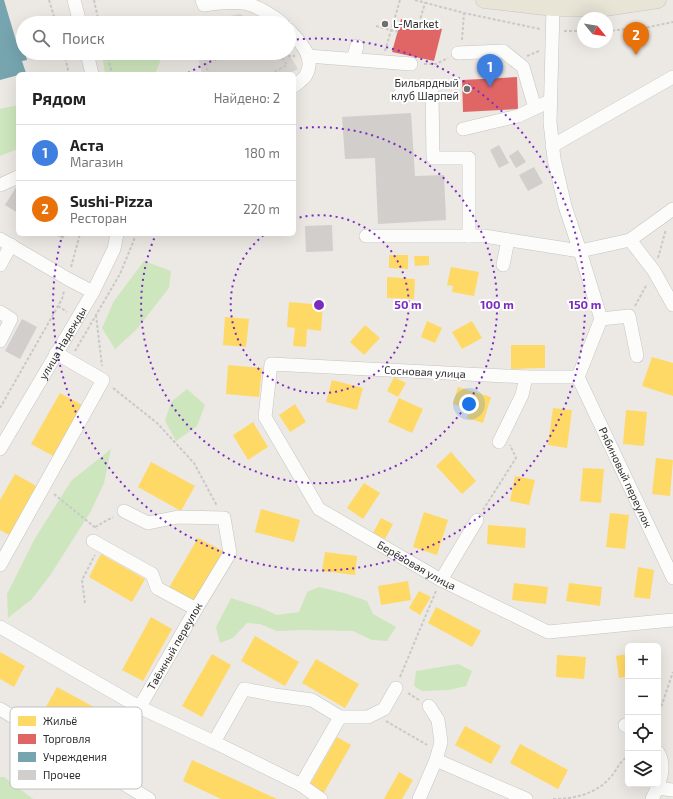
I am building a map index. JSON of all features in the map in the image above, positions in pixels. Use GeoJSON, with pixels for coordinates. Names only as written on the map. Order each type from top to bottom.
{"type":"FeatureCollection","features":[{"type":"Feature","properties":{"kind":"main road"},"geometry":{"type":"LineString","coordinates":[[484,0],[553,8],[605,8],[658,0]]}},
{"type":"Feature","properties":{"kind":"street"},"geometry":{"type":"LineString","coordinates":[[74,0],[78,16]]}},
{"type":"Feature","properties":{"kind":"street"},"geometry":{"type":"LineString","coordinates":[[202,0],[204,5],[232,1],[246,1],[273,16]]}},
{"type":"Feature","properties":{"kind":"street"},"geometry":{"type":"LineString","coordinates":[[553,8],[550,101],[554,159],[565,206],[601,319],[578,377]]}},
{"type":"Feature","properties":{"kind":"street"},"geometry":{"type":"LineString","coordinates":[[296,38],[303,45],[308,56],[306,76],[296,84]]}},
{"type":"Feature","properties":{"kind":"street"},"geometry":{"type":"LineString","coordinates":[[353,60],[357,46]]}},
{"type":"Feature","properties":{"kind":"street"},"geometry":{"type":"LineString","coordinates":[[458,53],[503,52],[523,67],[535,108]]}},
{"type":"Feature","properties":{"kind":"street"},"geometry":{"type":"LineString","coordinates":[[308,56],[412,64]]}},
{"type":"Feature","properties":{"kind":"street"},"geometry":{"type":"LineString","coordinates":[[89,60],[92,72]]}},
{"type":"Feature","properties":{"kind":"street"},"geometry":{"type":"LineString","coordinates":[[552,146],[673,78]]}},
{"type":"Feature","properties":{"kind":"street"},"geometry":{"type":"LineString","coordinates":[[400,94],[432,94],[433,158],[469,158],[469,236]]}},
{"type":"Feature","properties":{"kind":"street"},"geometry":{"type":"LineString","coordinates":[[463,129],[518,116],[550,101]]}},
{"type":"Feature","properties":{"kind":"street"},"geometry":{"type":"LineString","coordinates":[[0,185],[16,178]]}},
{"type":"Feature","properties":{"kind":"street"},"geometry":{"type":"LineString","coordinates":[[366,236],[484,236],[580,251],[630,240],[672,210]]}},
{"type":"Feature","properties":{"kind":"street","name":"улица Надежды"},"geometry":{"type":"LineString","coordinates":[[0,449],[93,292],[114,249],[117,236]]}},
{"type":"Feature","properties":{"kind":"street"},"geometry":{"type":"LineString","coordinates":[[503,265],[508,240]]}},
{"type":"Feature","properties":{"kind":"street"},"geometry":{"type":"LineString","coordinates":[[630,240],[654,271],[673,305]]}},
{"type":"Feature","properties":{"kind":"street"},"geometry":{"type":"LineString","coordinates":[[0,265],[6,242],[93,292]]}},
{"type":"Feature","properties":{"kind":"street"},"geometry":{"type":"LineString","coordinates":[[0,312],[12,319],[0,341]]}},
{"type":"Feature","properties":{"kind":"street"},"geometry":{"type":"LineString","coordinates":[[601,319],[629,316],[636,356]]}},
{"type":"Feature","properties":{"kind":"street"},"geometry":{"type":"LineString","coordinates":[[0,565],[103,380],[56,353]]}},
{"type":"Feature","properties":{"kind":"street","name":"Сосновая улица"},"geometry":{"type":"LineString","coordinates":[[271,364],[526,377],[578,377]]}},
{"type":"Feature","properties":{"kind":"street","name":"Берёзовая улица"},"geometry":{"type":"LineString","coordinates":[[271,364],[265,417],[319,509],[441,580],[548,632],[673,620]]}},
{"type":"Feature","properties":{"kind":"street"},"geometry":{"type":"LineString","coordinates":[[498,442],[522,395],[526,377]]}},
{"type":"Feature","properties":{"kind":"street","name":"Рябиновый переулок"},"geometry":{"type":"LineString","coordinates":[[578,377],[673,578]]}},
{"type":"Feature","properties":{"kind":"street"},"geometry":{"type":"LineString","coordinates":[[124,511],[148,523],[178,517],[224,518]]}},
{"type":"Feature","properties":{"kind":"street","name":"Таёжный переулок"},"geometry":{"type":"LineString","coordinates":[[139,707],[230,553],[224,518]]}},
{"type":"Feature","properties":{"kind":"street"},"geometry":{"type":"LineString","coordinates":[[441,580],[477,520]]}},
{"type":"Feature","properties":{"kind":"street"},"geometry":{"type":"LineString","coordinates":[[96,543],[152,574],[158,588],[196,609]]}},
{"type":"Feature","properties":{"kind":"street"},"geometry":{"type":"LineString","coordinates":[[0,627],[139,707]]}},
{"type":"Feature","properties":{"kind":"street"},"geometry":{"type":"LineString","coordinates":[[214,742],[244,689],[312,700],[340,717],[368,717],[384,709],[396,688]]}},
{"type":"Feature","properties":{"kind":"street"},"geometry":{"type":"LineString","coordinates":[[419,799],[437,756],[441,742],[438,720],[429,706]]}},
{"type":"Feature","properties":{"kind":"street"},"geometry":{"type":"LineString","coordinates":[[142,708],[301,785],[321,799]]}},
{"type":"Feature","properties":{"kind":"street"},"geometry":{"type":"LineString","coordinates":[[0,709],[10,715]]}},
{"type":"Feature","properties":{"kind":"street"},"geometry":{"type":"LineString","coordinates":[[301,785],[340,717]]}},
{"type":"Feature","properties":{"kind":"street"},"geometry":{"type":"LineString","coordinates":[[437,756],[526,799]]}},
{"type":"Feature","properties":{"kind":"street"},"geometry":{"type":"LineString","coordinates":[[132,789],[148,799]]}},
{"type":"Feature","properties":{"kind":"street"},"geometry":{"type":"LineString","coordinates":[[654,794],[673,790]]}},
{"type":"Feature","properties":{"kind":"path"},"geometry":{"type":"LineString","coordinates":[[49,0],[54,16]]}},
{"type":"Feature","properties":{"kind":"path"},"geometry":{"type":"LineString","coordinates":[[94,0],[97,16]]}},
{"type":"Feature","properties":{"kind":"path"},"geometry":{"type":"LineString","coordinates":[[382,62],[400,0]]}},
{"type":"Feature","properties":{"kind":"path"},"geometry":{"type":"LineString","coordinates":[[416,0],[464,13],[552,31],[577,31]]}},
{"type":"Feature","properties":{"kind":"path"},"geometry":{"type":"LineString","coordinates":[[419,23],[425,3]]}},
{"type":"Feature","properties":{"kind":"path"},"geometry":{"type":"LineString","coordinates":[[462,38],[464,13]]}},
{"type":"Feature","properties":{"kind":"path"},"geometry":{"type":"LineString","coordinates":[[613,30],[649,27],[673,22]]}},
{"type":"Feature","properties":{"kind":"path"},"geometry":{"type":"LineString","coordinates":[[376,26],[398,32]]}},
{"type":"Feature","properties":{"kind":"path"},"geometry":{"type":"LineString","coordinates":[[412,64],[436,64],[458,53]]}},
{"type":"Feature","properties":{"kind":"path"},"geometry":{"type":"LineString","coordinates":[[66,60],[69,72]]}},
{"type":"Feature","properties":{"kind":"path"},"geometry":{"type":"LineString","coordinates":[[109,60],[112,72]]}},
{"type":"Feature","properties":{"kind":"path"},"geometry":{"type":"LineString","coordinates":[[206,60],[208,72]]}},
{"type":"Feature","properties":{"kind":"path"},"geometry":{"type":"LineString","coordinates":[[274,72],[287,65],[284,60]]}},
{"type":"Feature","properties":{"kind":"path"},"geometry":{"type":"LineString","coordinates":[[629,316],[654,271],[672,210]]}},
{"type":"Feature","properties":{"kind":"path"},"geometry":{"type":"LineString","coordinates":[[0,408],[62,299],[79,236]]}},
{"type":"Feature","properties":{"kind":"path"},"geometry":{"type":"LineString","coordinates":[[69,361],[120,274],[135,236]]}},
{"type":"Feature","properties":{"kind":"path"},"geometry":{"type":"LineString","coordinates":[[96,315],[103,380],[157,423],[194,462],[224,518]]}},
{"type":"Feature","properties":{"kind":"path"},"geometry":{"type":"LineString","coordinates":[[477,520],[516,458],[510,444],[498,442]]}},
{"type":"Feature","properties":{"kind":"path"},"geometry":{"type":"LineString","coordinates":[[44,485],[103,534],[96,543],[82,580],[85,603]]}},
{"type":"Feature","properties":{"kind":"path"},"geometry":{"type":"LineString","coordinates":[[95,527],[124,511]]}},
{"type":"Feature","properties":{"kind":"path"},"geometry":{"type":"LineString","coordinates":[[429,706],[396,688],[441,580]]}},
{"type":"Feature","properties":{"kind":"path"},"geometry":{"type":"LineString","coordinates":[[659,715],[673,672]]}},
{"type":"Feature","properties":{"kind":"path"},"geometry":{"type":"LineString","coordinates":[[373,714],[437,756]]}},
{"type":"Feature","properties":{"kind":"path"},"geometry":{"type":"LineString","coordinates":[[553,799],[567,799],[586,795],[599,788],[613,774],[620,763],[625,759]]}},
{"type":"Feature","properties":{"kind":"green space"},"geometry":{"type":"Polygon","coordinates":[[[103,60],[161,60],[156,72],[105,72],[103,60]]]}},
{"type":"Feature","properties":{"kind":"green space"},"geometry":{"type":"Polygon","coordinates":[[[16,105],[16,150],[0,156],[0,109],[16,105]]]}},
{"type":"Feature","properties":{"kind":"green space"},"geometry":{"type":"Polygon","coordinates":[[[144,261],[171,271],[169,288],[136,330],[115,349],[102,328],[114,301],[144,261]]]}},
{"type":"Feature","properties":{"kind":"green space"},"geometry":{"type":"Polygon","coordinates":[[[187,389],[205,405],[197,426],[176,441],[165,421],[171,402],[187,389]]]}},
{"type":"Feature","properties":{"kind":"green space"},"geometry":{"type":"Polygon","coordinates":[[[111,449],[104,483],[91,511],[51,574],[32,599],[8,618],[7,594],[34,540],[71,481],[111,449]]]}},
{"type":"Feature","properties":{"kind":"green space"},"geometry":{"type":"Polygon","coordinates":[[[319,587],[344,593],[367,601],[373,614],[396,627],[387,641],[372,640],[353,631],[277,631],[260,624],[247,623],[233,638],[220,643],[216,627],[231,598],[259,607],[277,615],[299,612],[307,592],[319,587]]]}},
{"type":"Feature","properties":{"kind":"green space"},"geometry":{"type":"Polygon","coordinates":[[[458,664],[472,671],[466,686],[449,690],[422,691],[414,686],[416,671],[458,664]]]}},
{"type":"Feature","properties":{"kind":"green space"},"geometry":{"type":"Polygon","coordinates":[[[0,777],[4,777],[10,782],[10,789],[20,789],[33,799],[0,799],[0,777]]]}},
{"type":"Feature","properties":{"kind":"shaded area"},"geometry":{"type":"Polygon","coordinates":[[[240,14],[244,16],[231,16],[240,14]]]}},
{"type":"Feature","properties":{"kind":"shaded area"},"geometry":{"type":"Polygon","coordinates":[[[199,60],[292,60],[298,69],[292,72],[202,72],[199,60]]]}},
{"type":"Feature","properties":{"kind":"building: Жильё"},"geometry":{"type":"Polygon","coordinates":[[[389,255],[408,255],[408,269],[389,268],[389,255]]]}},
{"type":"Feature","properties":{"kind":"building: Жильё"},"geometry":{"type":"Polygon","coordinates":[[[414,256],[429,256],[429,265],[415,266],[414,256]]]}},
{"type":"Feature","properties":{"kind":"building: Жильё"},"geometry":{"type":"Polygon","coordinates":[[[451,267],[479,272],[474,296],[452,292],[453,286],[447,285],[451,267]]]}},
{"type":"Feature","properties":{"kind":"building: Жильё"},"geometry":{"type":"Polygon","coordinates":[[[387,277],[415,279],[414,299],[387,298],[387,277]]]}},
{"type":"Feature","properties":{"kind":"building: Жильё"},"geometry":{"type":"Polygon","coordinates":[[[289,302],[323,305],[321,331],[307,329],[306,347],[293,346],[295,328],[287,327],[289,302]]]}},
{"type":"Feature","properties":{"kind":"building: Жильё"},"geometry":{"type":"Polygon","coordinates":[[[225,317],[249,319],[246,347],[223,345],[225,317]]]}},
{"type":"Feature","properties":{"kind":"building: Жильё"},"geometry":{"type":"Polygon","coordinates":[[[427,321],[442,328],[435,343],[421,337],[427,321]]]}},
{"type":"Feature","properties":{"kind":"building: Жильё"},"geometry":{"type":"Polygon","coordinates":[[[472,321],[482,338],[462,349],[452,332],[472,321]]]}},
{"type":"Feature","properties":{"kind":"building: Жильё"},"geometry":{"type":"Polygon","coordinates":[[[365,325],[380,338],[364,355],[350,342],[365,325]]]}},
{"type":"Feature","properties":{"kind":"building: Жильё"},"geometry":{"type":"Polygon","coordinates":[[[511,345],[545,345],[545,368],[511,369],[511,345]]]}},
{"type":"Feature","properties":{"kind":"building: Жильё"},"geometry":{"type":"Polygon","coordinates":[[[652,357],[673,363],[673,396],[642,386],[652,357]]]}},
{"type":"Feature","properties":{"kind":"building: Жильё"},"geometry":{"type":"Polygon","coordinates":[[[228,365],[262,368],[259,397],[226,394],[228,365]]]}},
{"type":"Feature","properties":{"kind":"building: Жильё"},"geometry":{"type":"Polygon","coordinates":[[[394,377],[406,383],[398,397],[387,391],[394,377]]]}},
{"type":"Feature","properties":{"kind":"building: Жильё"},"geometry":{"type":"Polygon","coordinates":[[[332,380],[363,388],[357,410],[326,402],[332,380]]]}},
{"type":"Feature","properties":{"kind":"building: Жильё"},"geometry":{"type":"Polygon","coordinates":[[[458,387],[491,397],[483,423],[467,418],[469,409],[453,404],[458,387]]]}},
{"type":"Feature","properties":{"kind":"building: Жильё"},"geometry":{"type":"Polygon","coordinates":[[[60,393],[84,406],[55,457],[31,444],[60,393]]]}},
{"type":"Feature","properties":{"kind":"building: Жильё"},"geometry":{"type":"Polygon","coordinates":[[[399,398],[423,409],[412,433],[388,422],[399,398]]]}},
{"type":"Feature","properties":{"kind":"building: Жильё"},"geometry":{"type":"Polygon","coordinates":[[[295,404],[306,422],[290,432],[279,415],[295,404]]]}},
{"type":"Feature","properties":{"kind":"building: Жильё"},"geometry":{"type":"Polygon","coordinates":[[[553,408],[572,410],[567,448],[548,445],[553,408]]]}},
{"type":"Feature","properties":{"kind":"building: Жильё"},"geometry":{"type":"Polygon","coordinates":[[[626,410],[647,412],[644,446],[623,444],[626,410]]]}},
{"type":"Feature","properties":{"kind":"building: Жильё"},"geometry":{"type":"Polygon","coordinates":[[[253,422],[268,447],[248,460],[233,435],[253,422]]]}},
{"type":"Feature","properties":{"kind":"building: Жильё"},"geometry":{"type":"Polygon","coordinates":[[[451,452],[476,481],[462,494],[436,466],[451,452]]]}},
{"type":"Feature","properties":{"kind":"building: Жильё"},"geometry":{"type":"Polygon","coordinates":[[[656,458],[673,460],[670,496],[652,494],[656,458]]]}},
{"type":"Feature","properties":{"kind":"building: Жильё"},"geometry":{"type":"Polygon","coordinates":[[[151,462],[195,486],[181,511],[138,487],[151,462]]]}},
{"type":"Feature","properties":{"kind":"building: Жильё"},"geometry":{"type":"Polygon","coordinates":[[[583,468],[604,469],[601,503],[580,501],[583,468]]]}},
{"type":"Feature","properties":{"kind":"building: Жильё"},"geometry":{"type":"Polygon","coordinates":[[[15,474],[38,487],[11,536],[0,530],[0,500],[15,474]]]}},
{"type":"Feature","properties":{"kind":"building: Жильё"},"geometry":{"type":"Polygon","coordinates":[[[515,476],[535,480],[529,505],[510,501],[515,476]]]}},
{"type":"Feature","properties":{"kind":"building: Жильё"},"geometry":{"type":"Polygon","coordinates":[[[364,483],[380,493],[363,519],[347,508],[364,483]]]}},
{"type":"Feature","properties":{"kind":"building: Жильё"},"geometry":{"type":"Polygon","coordinates":[[[261,509],[300,520],[294,542],[255,532],[261,509]]]}},
{"type":"Feature","properties":{"kind":"building: Жильё"},"geometry":{"type":"Polygon","coordinates":[[[424,512],[448,520],[437,555],[413,547],[424,512]]]}},
{"type":"Feature","properties":{"kind":"building: Жильё"},"geometry":{"type":"Polygon","coordinates":[[[610,513],[629,515],[625,549],[606,547],[610,513]]]}},
{"type":"Feature","properties":{"kind":"building: Жильё"},"geometry":{"type":"Polygon","coordinates":[[[381,518],[393,524],[385,539],[373,533],[381,518]]]}},
{"type":"Feature","properties":{"kind":"building: Жильё"},"geometry":{"type":"Polygon","coordinates":[[[488,525],[526,528],[525,548],[487,544],[488,525]]]}},
{"type":"Feature","properties":{"kind":"building: Жильё"},"geometry":{"type":"Polygon","coordinates":[[[198,538],[225,552],[193,605],[167,591],[198,538]]]}},
{"type":"Feature","properties":{"kind":"building: Жильё"},"geometry":{"type":"Polygon","coordinates":[[[325,552],[357,556],[355,575],[322,571],[325,552]]]}},
{"type":"Feature","properties":{"kind":"building: Жильё"},"geometry":{"type":"Polygon","coordinates":[[[101,554],[145,579],[132,602],[89,577],[101,554]]]}},
{"type":"Feature","properties":{"kind":"building: Жильё"},"geometry":{"type":"Polygon","coordinates":[[[638,567],[654,570],[650,599],[634,597],[638,567]]]}},
{"type":"Feature","properties":{"kind":"building: Жильё"},"geometry":{"type":"Polygon","coordinates":[[[408,581],[411,600],[381,605],[378,586],[408,581]]]}},
{"type":"Feature","properties":{"kind":"building: Жильё"},"geometry":{"type":"Polygon","coordinates":[[[514,583],[548,587],[546,604],[512,600],[514,583]]]}},
{"type":"Feature","properties":{"kind":"building: Жильё"},"geometry":{"type":"Polygon","coordinates":[[[569,583],[602,587],[600,606],[566,601],[569,583]]]}},
{"type":"Feature","properties":{"kind":"building: Жильё"},"geometry":{"type":"Polygon","coordinates":[[[419,591],[431,597],[420,615],[409,608],[419,591]]]}},
{"type":"Feature","properties":{"kind":"building: Жильё"},"geometry":{"type":"Polygon","coordinates":[[[436,607],[481,631],[472,647],[428,623],[436,607]]]}},
{"type":"Feature","properties":{"kind":"building: Жильё"},"geometry":{"type":"Polygon","coordinates":[[[151,617],[172,629],[143,681],[122,670],[151,617]]]}},
{"type":"Feature","properties":{"kind":"building: Жильё"},"geometry":{"type":"Polygon","coordinates":[[[255,636],[299,662],[285,686],[241,661],[255,636]]]}},
{"type":"Feature","properties":{"kind":"building: Жильё"},"geometry":{"type":"Polygon","coordinates":[[[0,652],[25,666],[14,687],[0,679],[0,652]]]}},
{"type":"Feature","properties":{"kind":"building: Жильё"},"geometry":{"type":"Polygon","coordinates":[[[212,654],[231,665],[202,717],[182,706],[212,654]]]}},
{"type":"Feature","properties":{"kind":"building: Жильё"},"geometry":{"type":"Polygon","coordinates":[[[625,654],[625,677],[619,678],[616,656],[625,654]]]}},
{"type":"Feature","properties":{"kind":"building: Жильё"},"geometry":{"type":"Polygon","coordinates":[[[557,655],[586,657],[584,679],[556,677],[557,655]]]}},
{"type":"Feature","properties":{"kind":"building: Жильё"},"geometry":{"type":"Polygon","coordinates":[[[316,659],[359,684],[345,708],[302,683],[316,659]]]}},
{"type":"Feature","properties":{"kind":"building: Жильё"},"geometry":{"type":"Polygon","coordinates":[[[57,687],[94,707],[46,707],[57,687]]]}},
{"type":"Feature","properties":{"kind":"building: Жильё"},"geometry":{"type":"Polygon","coordinates":[[[465,726],[501,746],[491,764],[455,745],[465,726]]]}},
{"type":"Feature","properties":{"kind":"building: Жильё"},"geometry":{"type":"Polygon","coordinates":[[[337,737],[351,745],[322,796],[308,788],[337,737]]]}},
{"type":"Feature","properties":{"kind":"building: Жильё"},"geometry":{"type":"Polygon","coordinates":[[[520,744],[568,770],[558,789],[510,763],[520,744]]]}},
{"type":"Feature","properties":{"kind":"building: Жильё"},"geometry":{"type":"Polygon","coordinates":[[[192,760],[277,799],[221,799],[183,781],[192,760]]]}},
{"type":"Feature","properties":{"kind":"building: Жильё"},"geometry":{"type":"Polygon","coordinates":[[[399,772],[413,780],[402,799],[384,799],[399,772]]]}},
{"type":"Feature","properties":{"kind":"building: Торговля"},"geometry":{"type":"Polygon","coordinates":[[[401,19],[442,29],[434,61],[392,52],[401,19]]]}},
{"type":"Feature","properties":{"kind":"building: Торговля"},"geometry":{"type":"Polygon","coordinates":[[[517,77],[518,109],[463,112],[462,80],[517,77]]]}},
{"type":"Feature","properties":{"kind":"building: Учреждения"},"geometry":{"type":"Polygon","coordinates":[[[0,0],[4,0],[16,41],[16,60],[27,60],[22,61],[26,72],[16,72],[16,76],[0,80],[0,0]]]}},
{"type":"Feature","properties":{"kind":"building: Прочее"},"geometry":{"type":"Polygon","coordinates":[[[411,113],[415,176],[444,175],[446,220],[378,224],[375,158],[345,159],[342,117],[411,113]]]}},
{"type":"Feature","properties":{"kind":"building: Прочее"},"geometry":{"type":"Polygon","coordinates":[[[499,145],[509,163],[499,168],[490,150],[499,145]]]}},
{"type":"Feature","properties":{"kind":"building: Прочее"},"geometry":{"type":"Polygon","coordinates":[[[518,150],[526,162],[516,168],[509,156],[518,150]]]}},
{"type":"Feature","properties":{"kind":"building: Прочее"},"geometry":{"type":"Polygon","coordinates":[[[534,167],[543,183],[528,191],[519,175],[534,167]]]}},
{"type":"Feature","properties":{"kind":"building: Прочее"},"geometry":{"type":"Polygon","coordinates":[[[16,187],[16,212],[5,205],[16,187]]]}},
{"type":"Feature","properties":{"kind":"building: Прочее"},"geometry":{"type":"Polygon","coordinates":[[[332,225],[333,251],[306,252],[305,226],[332,225]]]}},
{"type":"Feature","properties":{"kind":"building: Прочее"},"geometry":{"type":"Polygon","coordinates":[[[58,236],[65,236],[63,239],[58,236]]]}},
{"type":"Feature","properties":{"kind":"building: Прочее"},"geometry":{"type":"Polygon","coordinates":[[[22,319],[37,327],[20,359],[5,351],[22,319]]]}},
{"type":"Feature","properties":{"kind":"place","name":"L-Market"},"geometry":{"type":"Point","coordinates":[385,24]}},
{"type":"Feature","properties":{"kind":"place","name":"Sushi-Pizza"},"geometry":{"type":"Point","coordinates":[636,55]}},
{"type":"Feature","properties":{"kind":"place","name":"Аста"},"geometry":{"type":"Point","coordinates":[490,87]}},
{"type":"Feature","properties":{"kind":"place","name":"Бильярдный клуб Шарпей"},"geometry":{"type":"Point","coordinates":[467,89]}}]}
